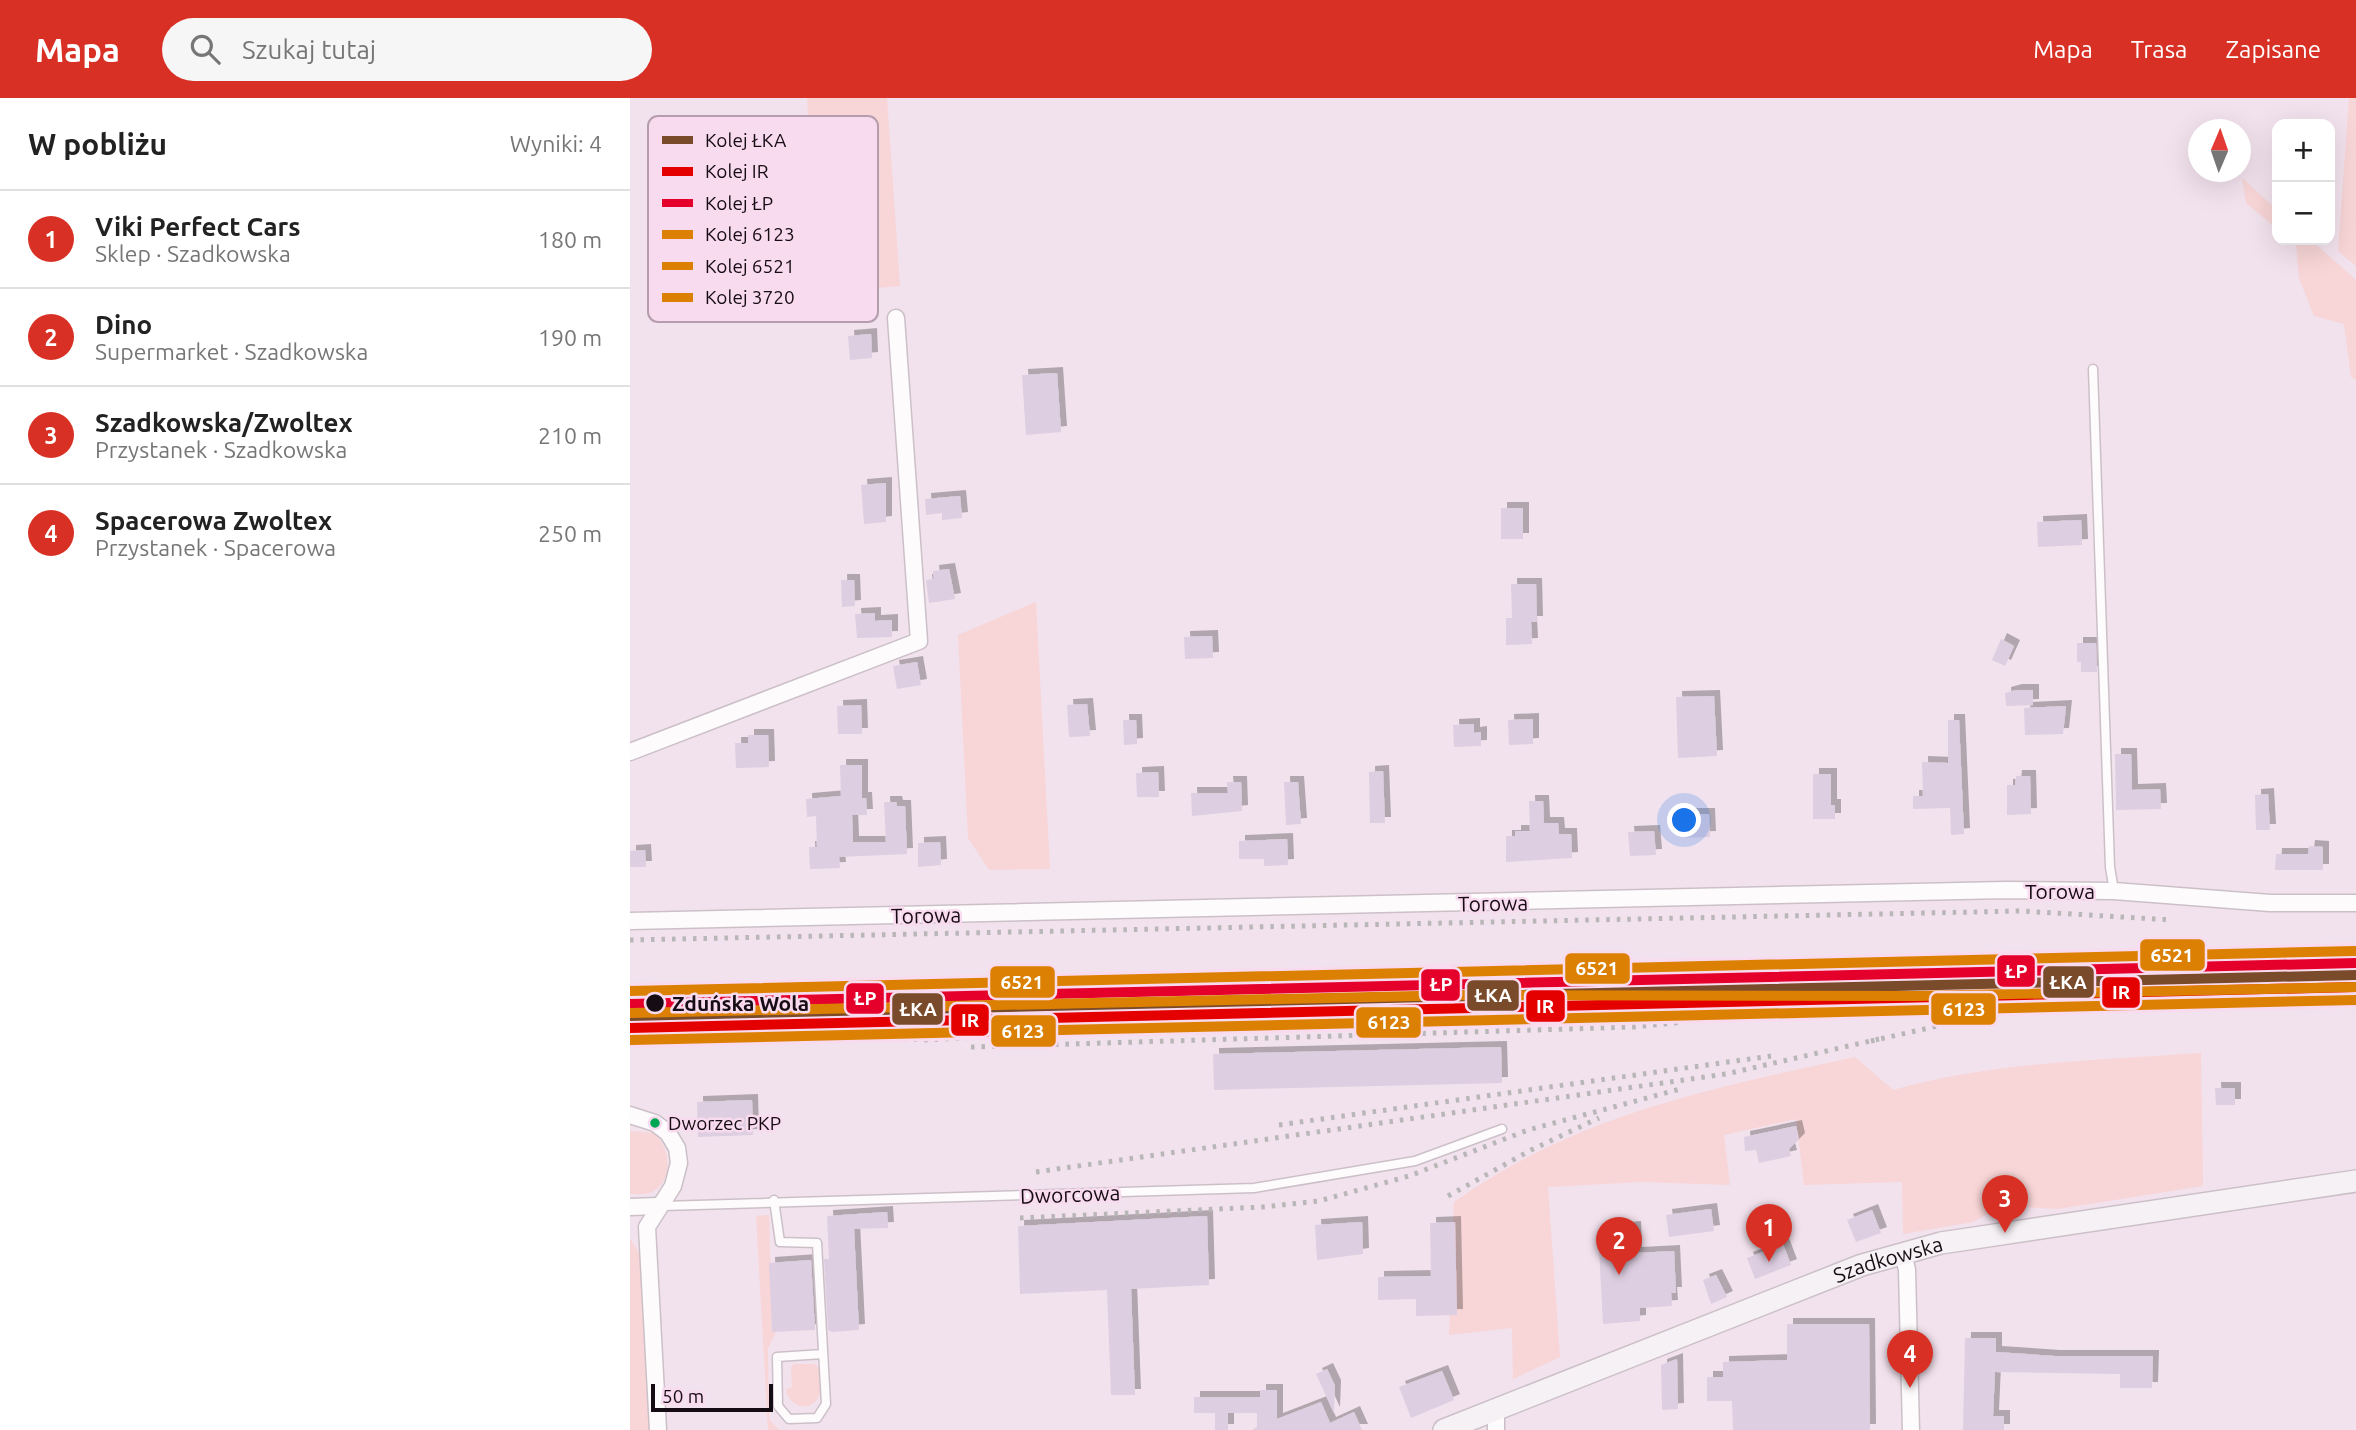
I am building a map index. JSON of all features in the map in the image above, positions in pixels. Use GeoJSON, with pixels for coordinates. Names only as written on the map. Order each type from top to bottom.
{"type":"FeatureCollection","features":[{"type":"Feature","properties":{"kind":"street"},"geometry":{"type":"LineString","coordinates":[[630,752],[919,641],[896,317]]}},
{"type":"Feature","properties":{"kind":"street","name":"Torowa"},"geometry":{"type":"LineString","coordinates":[[630,921],[2005,890],[2114,891],[2270,903],[2356,903]]}},
{"type":"Feature","properties":{"kind":"street"},"geometry":{"type":"LineString","coordinates":[[630,1115],[656,1123],[668,1133],[677,1148],[679,1163],[673,1186],[657,1206],[647,1232],[658,1430]]}},
{"type":"Feature","properties":{"kind":"street","name":"Szadkowska"},"geometry":{"type":"LineString","coordinates":[[1444,1430],[1496,1420],[1863,1265],[1903,1253],[2005,1233],[2356,1181]]}},
{"type":"Feature","properties":{"kind":"street","name":"Dworcowa"},"geometry":{"type":"LineString","coordinates":[[630,1207],[657,1206]]}},
{"type":"Feature","properties":{"kind":"street"},"geometry":{"type":"LineString","coordinates":[[1903,1253],[1907,1270],[1911,1430]]}},
{"type":"Feature","properties":{"kind":"lane"},"geometry":{"type":"LineString","coordinates":[[2093,369],[2110,867],[2114,891]]}},
{"type":"Feature","properties":{"kind":"lane","name":"Dworcowa"},"geometry":{"type":"LineString","coordinates":[[657,1206],[774,1200],[1254,1188],[1415,1161],[1502,1129]]}},
{"type":"Feature","properties":{"kind":"lane"},"geometry":{"type":"LineString","coordinates":[[774,1200],[779,1242],[817,1243],[826,1404],[817,1418],[789,1419],[778,1406],[777,1357],[823,1354]]}},
{"type":"Feature","properties":{"kind":"shaded area"},"geometry":{"type":"Polygon","coordinates":[[[807,98],[887,98],[900,286],[878,288],[878,116],[808,116],[807,98]]]}},
{"type":"Feature","properties":{"kind":"shaded area"},"geometry":{"type":"Polygon","coordinates":[[[2349,98],[2356,98],[2356,266],[2338,251],[2349,98]]]}},
{"type":"Feature","properties":{"kind":"shaded area"},"geometry":{"type":"Polygon","coordinates":[[[2243,182],[2246,182],[2272,205],[2272,225],[2246,203],[2243,182]]]}},
{"type":"Feature","properties":{"kind":"shaded area"},"geometry":{"type":"Polygon","coordinates":[[[2296,245],[2317,245],[2356,280],[2356,380],[2351,377],[2344,324],[2314,316],[2299,278],[2296,245]]]}},
{"type":"Feature","properties":{"kind":"shaded area"},"geometry":{"type":"Polygon","coordinates":[[[1036,602],[1050,869],[989,870],[968,838],[958,635],[1036,602]]]}},
{"type":"Feature","properties":{"kind":"shaded area"},"geometry":{"type":"Polygon","coordinates":[[[2201,1053],[2203,1186],[2058,1209],[2023,1207],[1993,1211],[1973,1222],[1903,1234],[1902,1182],[1804,1185],[1796,1119],[1724,1135],[1730,1185],[1642,1182],[1548,1187],[1560,1357],[1513,1379],[1512,1328],[1449,1335],[1454,1202],[1501,1172],[1597,1126],[1697,1094],[1855,1057],[1893,1090],[1969,1073],[2007,1068],[2201,1053]]]}},
{"type":"Feature","properties":{"kind":"shaded area"},"geometry":{"type":"Polygon","coordinates":[[[630,1131],[654,1133],[664,1147],[667,1172],[659,1186],[650,1193],[630,1194],[630,1131]]]}},
{"type":"Feature","properties":{"kind":"shaded area"},"geometry":{"type":"Polygon","coordinates":[[[769,1215],[772,1332],[776,1332],[768,1348],[769,1419],[779,1430],[768,1430],[756,1216],[769,1215]]]}},
{"type":"Feature","properties":{"kind":"shaded area"},"geometry":{"type":"Polygon","coordinates":[[[630,1239],[641,1256],[651,1430],[630,1430],[630,1239]]]}},
{"type":"Feature","properties":{"kind":"shaded area"},"geometry":{"type":"Polygon","coordinates":[[[794,1364],[814,1364],[820,1369],[820,1392],[813,1404],[797,1405],[788,1396],[786,1390],[792,1387],[791,1367],[794,1364]]]}},
{"type":"Feature","properties":{"kind":"building"},"geometry":{"type":"Polygon","coordinates":[[[871,334],[872,358],[850,360],[848,336],[871,334]]]}},
{"type":"Feature","properties":{"kind":"building"},"geometry":{"type":"Polygon","coordinates":[[[1057,373],[1061,432],[1026,435],[1022,375],[1057,373]]]}},
{"type":"Feature","properties":{"kind":"building"},"geometry":{"type":"Polygon","coordinates":[[[886,483],[886,522],[864,524],[861,485],[886,483]]]}},
{"type":"Feature","properties":{"kind":"building"},"geometry":{"type":"Polygon","coordinates":[[[960,496],[962,518],[942,520],[942,513],[926,515],[925,499],[960,496]]]}},
{"type":"Feature","properties":{"kind":"building"},"geometry":{"type":"Polygon","coordinates":[[[1501,508],[1523,508],[1523,539],[1501,539],[1501,508]]]}},
{"type":"Feature","properties":{"kind":"building"},"geometry":{"type":"Polygon","coordinates":[[[2081,520],[2082,545],[2038,547],[2037,522],[2081,520]]]}},
{"type":"Feature","properties":{"kind":"building"},"geometry":{"type":"Polygon","coordinates":[[[949,569],[955,599],[929,603],[926,580],[934,579],[933,571],[949,569]]]}},
{"type":"Feature","properties":{"kind":"building"},"geometry":{"type":"Polygon","coordinates":[[[841,580],[854,580],[855,606],[842,607],[841,580]]]}},
{"type":"Feature","properties":{"kind":"building"},"geometry":{"type":"Polygon","coordinates":[[[1511,584],[1536,584],[1537,622],[1531,622],[1532,644],[1506,645],[1506,618],[1512,618],[1511,584]]]}},
{"type":"Feature","properties":{"kind":"building"},"geometry":{"type":"Polygon","coordinates":[[[875,613],[875,621],[892,620],[892,637],[857,638],[855,614],[875,613]]]}},
{"type":"Feature","properties":{"kind":"building"},"geometry":{"type":"Polygon","coordinates":[[[1212,636],[1213,658],[1185,659],[1184,637],[1212,636]]]}},
{"type":"Feature","properties":{"kind":"building"},"geometry":{"type":"Polygon","coordinates":[[[2001,639],[2014,646],[2005,666],[1992,660],[2001,639]]]}},
{"type":"Feature","properties":{"kind":"building"},"geometry":{"type":"Polygon","coordinates":[[[2077,643],[2096,643],[2097,672],[2081,672],[2081,662],[2077,662],[2077,643]]]}},
{"type":"Feature","properties":{"kind":"building"},"geometry":{"type":"Polygon","coordinates":[[[917,662],[921,685],[897,689],[893,666],[917,662]]]}},
{"type":"Feature","properties":{"kind":"building"},"geometry":{"type":"Polygon","coordinates":[[[2033,690],[2033,705],[2006,706],[2005,693],[2033,690]]]}},
{"type":"Feature","properties":{"kind":"building"},"geometry":{"type":"Polygon","coordinates":[[[1714,696],[1717,756],[1678,758],[1676,697],[1714,696]]]}},
{"type":"Feature","properties":{"kind":"building"},"geometry":{"type":"Polygon","coordinates":[[[1087,704],[1090,736],[1069,737],[1067,705],[1087,704]]]}},
{"type":"Feature","properties":{"kind":"building"},"geometry":{"type":"Polygon","coordinates":[[[861,705],[862,734],[838,734],[837,706],[861,705]]]}},
{"type":"Feature","properties":{"kind":"building"},"geometry":{"type":"Polygon","coordinates":[[[2066,706],[2063,734],[2025,735],[2024,708],[2066,706]]]}},
{"type":"Feature","properties":{"kind":"building"},"geometry":{"type":"Polygon","coordinates":[[[1533,719],[1533,744],[1509,745],[1508,720],[1533,719]]]}},
{"type":"Feature","properties":{"kind":"building"},"geometry":{"type":"Polygon","coordinates":[[[1123,720],[1136,720],[1137,744],[1124,745],[1123,720]]]}},
{"type":"Feature","properties":{"kind":"building"},"geometry":{"type":"Polygon","coordinates":[[[1948,720],[1959,720],[1964,834],[1951,835],[1950,808],[1913,809],[1913,796],[1923,796],[1922,762],[1948,763],[1948,720]]]}},
{"type":"Feature","properties":{"kind":"building"},"geometry":{"type":"Polygon","coordinates":[[[1474,724],[1474,733],[1481,732],[1481,746],[1454,747],[1453,725],[1474,724]]]}},
{"type":"Feature","properties":{"kind":"building"},"geometry":{"type":"Polygon","coordinates":[[[748,735],[768,735],[769,767],[736,768],[735,743],[748,743],[748,735]]]}},
{"type":"Feature","properties":{"kind":"building"},"geometry":{"type":"Polygon","coordinates":[[[2115,754],[2131,754],[2132,790],[2160,789],[2161,809],[2116,810],[2115,754]]]}},
{"type":"Feature","properties":{"kind":"building"},"geometry":{"type":"Polygon","coordinates":[[[840,765],[862,765],[862,798],[866,798],[867,815],[852,815],[853,842],[886,842],[884,802],[896,802],[897,806],[905,806],[907,854],[839,857],[840,868],[810,869],[809,847],[817,847],[816,816],[807,817],[806,799],[841,796],[840,765]]]}},
{"type":"Feature","properties":{"kind":"building"},"geometry":{"type":"Polygon","coordinates":[[[1383,771],[1385,823],[1370,823],[1369,772],[1383,771]]]}},
{"type":"Feature","properties":{"kind":"building"},"geometry":{"type":"Polygon","coordinates":[[[1158,772],[1159,797],[1137,797],[1136,773],[1158,772]]]}},
{"type":"Feature","properties":{"kind":"building"},"geometry":{"type":"Polygon","coordinates":[[[1813,774],[1831,774],[1831,805],[1835,805],[1835,819],[1813,819],[1813,774]]]}},
{"type":"Feature","properties":{"kind":"building"},"geometry":{"type":"Polygon","coordinates":[[[2016,776],[2030,776],[2031,814],[2007,815],[2007,785],[2015,785],[2016,776]]]}},
{"type":"Feature","properties":{"kind":"building"},"geometry":{"type":"Polygon","coordinates":[[[1227,782],[1241,782],[1242,811],[1192,816],[1191,793],[1228,793],[1227,782]]]}},
{"type":"Feature","properties":{"kind":"building"},"geometry":{"type":"Polygon","coordinates":[[[1284,782],[1298,782],[1301,824],[1286,825],[1284,782]]]}},
{"type":"Feature","properties":{"kind":"building"},"geometry":{"type":"Polygon","coordinates":[[[2268,794],[2270,830],[2256,830],[2255,795],[2268,794]]]}},
{"type":"Feature","properties":{"kind":"building"},"geometry":{"type":"Polygon","coordinates":[[[1529,801],[1543,801],[1544,823],[1558,823],[1559,834],[1571,834],[1572,858],[1506,862],[1506,836],[1515,836],[1515,831],[1530,831],[1529,801]]]}},
{"type":"Feature","properties":{"kind":"building"},"geometry":{"type":"Polygon","coordinates":[[[1685,814],[1709,814],[1710,837],[1686,838],[1685,814]]]}},
{"type":"Feature","properties":{"kind":"building"},"geometry":{"type":"Polygon","coordinates":[[[1654,831],[1656,855],[1630,856],[1628,832],[1654,831]]]}},
{"type":"Feature","properties":{"kind":"building"},"geometry":{"type":"Polygon","coordinates":[[[1287,839],[1288,865],[1264,866],[1264,859],[1239,859],[1239,841],[1287,839]]]}},
{"type":"Feature","properties":{"kind":"building"},"geometry":{"type":"Polygon","coordinates":[[[940,842],[941,865],[918,867],[918,843],[940,842]]]}},
{"type":"Feature","properties":{"kind":"building"},"geometry":{"type":"Polygon","coordinates":[[[2309,846],[2323,847],[2323,870],[2275,870],[2276,854],[2308,854],[2309,846]]]}},
{"type":"Feature","properties":{"kind":"building"},"geometry":{"type":"Polygon","coordinates":[[[645,850],[646,867],[630,867],[630,851],[645,850]]]}},
{"type":"Feature","properties":{"kind":"building"},"geometry":{"type":"Polygon","coordinates":[[[1501,1047],[1502,1083],[1214,1090],[1213,1054],[1501,1047]]]}},
{"type":"Feature","properties":{"kind":"building"},"geometry":{"type":"Polygon","coordinates":[[[2215,1088],[2235,1088],[2235,1105],[2216,1105],[2215,1088]]]}},
{"type":"Feature","properties":{"kind":"building"},"geometry":{"type":"Polygon","coordinates":[[[752,1100],[753,1135],[698,1137],[697,1102],[752,1100]]]}},
{"type":"Feature","properties":{"kind":"building"},"geometry":{"type":"Polygon","coordinates":[[[1796,1126],[1799,1139],[1789,1149],[1791,1156],[1759,1163],[1756,1150],[1745,1151],[1744,1137],[1796,1126]]]}},
{"type":"Feature","properties":{"kind":"building"},"geometry":{"type":"Polygon","coordinates":[[[1711,1209],[1714,1231],[1669,1237],[1666,1215],[1711,1209]]]}},
{"type":"Feature","properties":{"kind":"building"},"geometry":{"type":"Polygon","coordinates":[[[1872,1210],[1881,1233],[1856,1242],[1847,1220],[1872,1210]]]}},
{"type":"Feature","properties":{"kind":"building"},"geometry":{"type":"Polygon","coordinates":[[[887,1212],[888,1228],[854,1229],[859,1330],[832,1332],[828,1330],[824,1259],[829,1259],[827,1216],[887,1212]]]}},
{"type":"Feature","properties":{"kind":"building"},"geometry":{"type":"Polygon","coordinates":[[[1207,1216],[1209,1285],[1131,1289],[1135,1395],[1111,1395],[1107,1290],[1020,1294],[1018,1226],[1207,1216]]]}},
{"type":"Feature","properties":{"kind":"building"},"geometry":{"type":"Polygon","coordinates":[[[1362,1222],[1363,1254],[1317,1260],[1315,1225],[1362,1222]]]}},
{"type":"Feature","properties":{"kind":"building"},"geometry":{"type":"Polygon","coordinates":[[[1455,1222],[1457,1315],[1416,1316],[1416,1299],[1378,1300],[1378,1277],[1431,1276],[1430,1223],[1455,1222]]]}},
{"type":"Feature","properties":{"kind":"building"},"geometry":{"type":"Polygon","coordinates":[[[1635,1227],[1636,1253],[1674,1251],[1676,1293],[1671,1293],[1672,1306],[1640,1308],[1640,1321],[1603,1324],[1598,1230],[1635,1227]]]}},
{"type":"Feature","properties":{"kind":"building"},"geometry":{"type":"Polygon","coordinates":[[[1783,1244],[1791,1265],[1755,1279],[1747,1258],[1783,1244]]]}},
{"type":"Feature","properties":{"kind":"building"},"geometry":{"type":"Polygon","coordinates":[[[811,1260],[815,1330],[772,1332],[769,1263],[811,1260]]]}},
{"type":"Feature","properties":{"kind":"building"},"geometry":{"type":"Polygon","coordinates":[[[1716,1275],[1727,1297],[1711,1304],[1703,1280],[1716,1275]]]}},
{"type":"Feature","properties":{"kind":"building"},"geometry":{"type":"Polygon","coordinates":[[[1787,1324],[1869,1324],[1870,1430],[1733,1430],[1732,1401],[1707,1401],[1707,1377],[1723,1377],[1723,1362],[1787,1360],[1787,1324]]]}},
{"type":"Feature","properties":{"kind":"building"},"geometry":{"type":"Polygon","coordinates":[[[1965,1338],[1996,1338],[1996,1352],[2054,1356],[2153,1356],[2152,1388],[2120,1388],[2120,1374],[1995,1372],[1993,1416],[2004,1416],[2004,1430],[1963,1430],[1965,1338]]]}},
{"type":"Feature","properties":{"kind":"building"},"geometry":{"type":"Polygon","coordinates":[[[1677,1359],[1678,1409],[1662,1410],[1661,1365],[1677,1359]]]}},
{"type":"Feature","properties":{"kind":"building"},"geometry":{"type":"Polygon","coordinates":[[[1327,1369],[1335,1386],[1334,1413],[1316,1374],[1327,1369]]]}},
{"type":"Feature","properties":{"kind":"building"},"geometry":{"type":"Polygon","coordinates":[[[1442,1371],[1454,1400],[1411,1418],[1399,1387],[1442,1371]]]}},
{"type":"Feature","properties":{"kind":"building"},"geometry":{"type":"Polygon","coordinates":[[[1260,1390],[1277,1390],[1277,1419],[1321,1402],[1330,1423],[1354,1412],[1362,1430],[1252,1430],[1257,1427],[1257,1413],[1228,1413],[1228,1430],[1215,1430],[1215,1413],[1194,1413],[1194,1397],[1260,1397],[1260,1390]]]}},
{"type":"Feature","properties":{"kind":"railway"},"geometry":{"type":"LineString","coordinates":[[630,940],[2021,911],[2173,920]]}},
{"type":"Feature","properties":{"kind":"railway"},"geometry":{"type":"LineString","coordinates":[[2289,988],[2338,990]]}},
{"type":"Feature","properties":{"kind":"railway"},"geometry":{"type":"LineString","coordinates":[[725,1028],[924,1040],[1206,1025],[2356,998]]}},
{"type":"Feature","properties":{"kind":"railway"},"geometry":{"type":"LineString","coordinates":[[1871,1041],[1991,1014]]}},
{"type":"Feature","properties":{"kind":"railway"},"geometry":{"type":"LineString","coordinates":[[971,1047],[1634,1027],[1684,1022]]}},
{"type":"Feature","properties":{"kind":"railway"},"geometry":{"type":"LineString","coordinates":[[1036,1172],[1726,1074],[1879,1039]]}},
{"type":"Feature","properties":{"kind":"railway"},"geometry":{"type":"LineString","coordinates":[[1279,1125],[1771,1056]]}},
{"type":"Feature","properties":{"kind":"railway"},"geometry":{"type":"LineString","coordinates":[[1020,1218],[1263,1207],[1319,1201],[1409,1176],[1528,1130],[1684,1088]]}},
{"type":"Feature","properties":{"kind":"railway"},"geometry":{"type":"LineString","coordinates":[[1448,1196],[1531,1150],[1599,1118]]}},
{"type":"Feature","properties":{"kind":"rail line","name":"6521"},"geometry":{"type":"LineString","coordinates":[[630,991],[2355,951]]}},
{"type":"Feature","properties":{"kind":"rail line","name":"ŁP"},"geometry":{"type":"LineString","coordinates":[[630,1004],[2356,963]]}},
{"type":"Feature","properties":{"kind":"rail line","name":"ŁKA"},"geometry":{"type":"LineString","coordinates":[[630,1016],[2356,975]]}},
{"type":"Feature","properties":{"kind":"rail line","name":"IR"},"geometry":{"type":"LineString","coordinates":[[630,1028],[2356,987]]}},
{"type":"Feature","properties":{"kind":"rail line","name":"3720"},"geometry":{"type":"LineString","coordinates":[[631,1013],[1462,995],[1916,996],[2356,987]]}},
{"type":"Feature","properties":{"kind":"rail line","name":"6123"},"geometry":{"type":"LineString","coordinates":[[631,1040],[2356,1000]]}},
{"type":"Feature","properties":{"kind":"place","name":"Zduńska Wola"},"geometry":{"type":"Point","coordinates":[655,1003]}},
{"type":"Feature","properties":{"kind":"place","name":"Dworzec PKP"},"geometry":{"type":"Point","coordinates":[655,1123]}},
{"type":"Feature","properties":{"kind":"place","name":"Szadkowska/Zwoltex"},"geometry":{"type":"Point","coordinates":[2005,1233]}},
{"type":"Feature","properties":{"kind":"place","name":"Viki Perfect Cars"},"geometry":{"type":"Point","coordinates":[1769,1262]}},
{"type":"Feature","properties":{"kind":"place","name":"Dino"},"geometry":{"type":"Point","coordinates":[1619,1275]}},
{"type":"Feature","properties":{"kind":"place","name":"Spacerowa Zwoltex"},"geometry":{"type":"Point","coordinates":[1910,1388]}}]}
